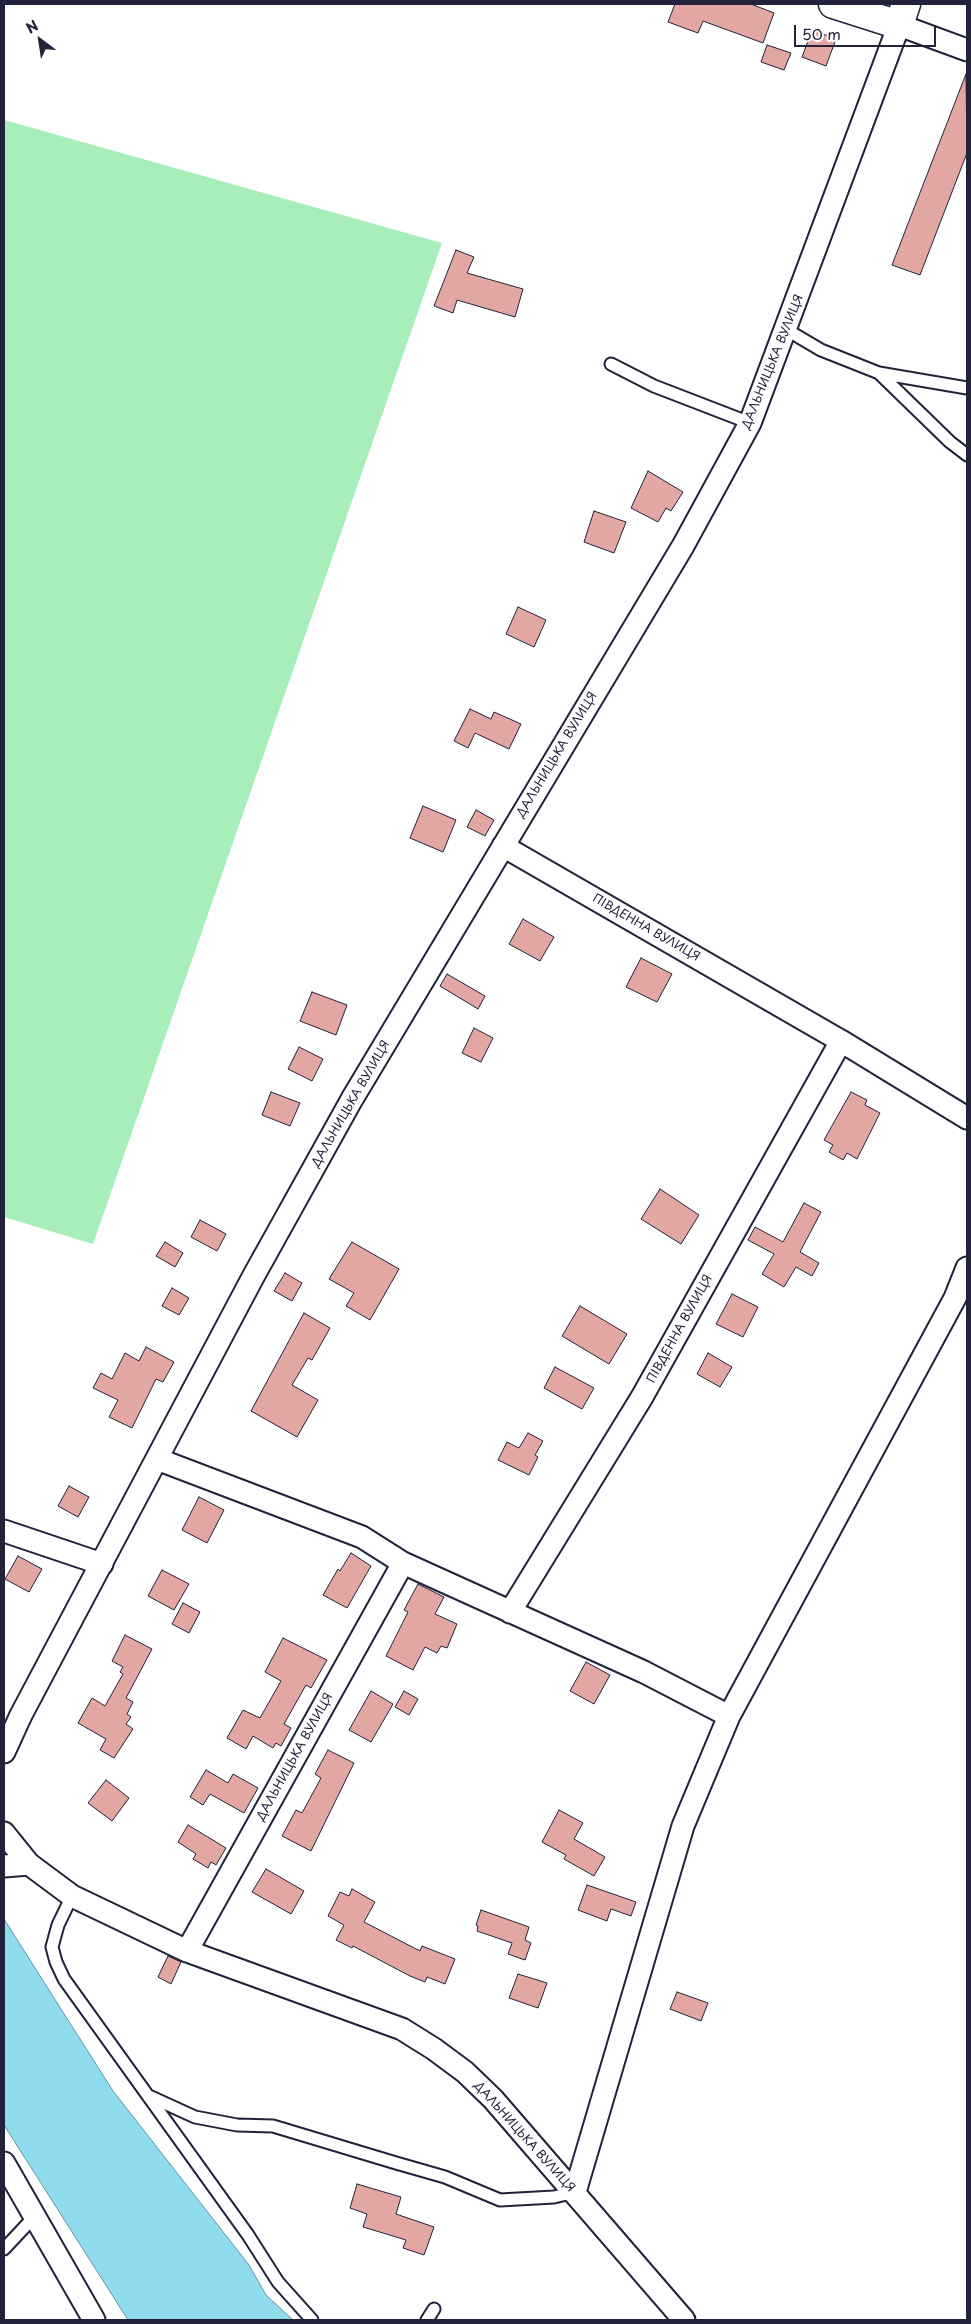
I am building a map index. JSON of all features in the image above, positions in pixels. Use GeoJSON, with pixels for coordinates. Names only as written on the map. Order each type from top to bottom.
{"type":"FeatureCollection","features":[{"type":"Feature","properties":{"kind":"street"},"geometry":{"type":"LineString","coordinates":[[834,4],[902,14],[967,50]]}},
{"type":"Feature","properties":{"kind":"street","name":"ДАЛЬНИЦЬКА ВУЛИЦЯ"},"geometry":{"type":"LineString","coordinates":[[4,1752],[253,1277],[352,1099],[683,546],[750,423],[787,330],[902,14]]}},
{"type":"Feature","properties":{"kind":"street","name":"ПІВДЕННА ВУЛИЦЯ"},"geometry":{"type":"LineString","coordinates":[[503,846],[841,1041],[967,1118]]}},
{"type":"Feature","properties":{"kind":"street","name":"ПІВДЕННА ВУЛИЦЯ"},"geometry":{"type":"LineString","coordinates":[[510,1612],[642,1397],[841,1041]]}},
{"type":"Feature","properties":{"kind":"street"},"geometry":{"type":"LineString","coordinates":[[575,2192],[683,1826],[729,1716],[955,1298],[967,1268]]}},
{"type":"Feature","properties":{"kind":"street"},"geometry":{"type":"LineString","coordinates":[[157,1459],[362,1537],[403,1563],[644,1672],[729,1716]]}},
{"type":"Feature","properties":{"kind":"street"},"geometry":{"type":"LineString","coordinates":[[4,1530],[102,1564]]}},
{"type":"Feature","properties":{"kind":"street","name":"ДАЛЬНИЦЬКА ВУЛИЦЯ"},"geometry":{"type":"LineString","coordinates":[[187,1951],[403,1563]]}},
{"type":"Feature","properties":{"kind":"street","name":"ДАЛЬНИЦЬКА ВУЛИЦЯ"},"geometry":{"type":"LineString","coordinates":[[4,1834],[29,1864],[72,1896],[187,1951],[402,2029],[434,2049],[465,2072],[493,2099],[684,2320]]}},
{"type":"Feature","properties":{"kind":"street"},"geometry":{"type":"LineString","coordinates":[[4,1866],[29,1864]]}},
{"type":"Feature","properties":{"kind":"street"},"geometry":{"type":"LineString","coordinates":[[4,2163],[94,2320]]}},
{"type":"Feature","properties":{"kind":"lane"},"geometry":{"type":"LineString","coordinates":[[787,330],[821,350],[879,373],[967,388]]}},
{"type":"Feature","properties":{"kind":"lane"},"geometry":{"type":"LineString","coordinates":[[611,364],[654,386],[750,423]]}},
{"type":"Feature","properties":{"kind":"lane"},"geometry":{"type":"LineString","coordinates":[[879,373],[950,442],[967,455]]}},
{"type":"Feature","properties":{"kind":"lane"},"geometry":{"type":"LineString","coordinates":[[72,1896],[58,1926],[52,1947],[56,1962],[64,1979],[248,2235],[278,2282],[312,2320]]}},
{"type":"Feature","properties":{"kind":"lane"},"geometry":{"type":"LineString","coordinates":[[147,2095],[195,2117],[237,2125],[273,2126],[445,2178],[500,2200],[554,2197],[575,2192]]}},
{"type":"Feature","properties":{"kind":"lane"},"geometry":{"type":"LineString","coordinates":[[4,2249],[34,2217]]}},
{"type":"Feature","properties":{"kind":"lane"},"geometry":{"type":"LineString","coordinates":[[427,2320],[434,2310]]}},
{"type":"Feature","properties":{"kind":"green space"},"geometry":{"type":"Polygon","coordinates":[[[4,120],[442,243],[93,1244],[4,1217],[4,120]]]}},
{"type":"Feature","properties":{"kind":"water"},"geometry":{"type":"Polygon","coordinates":[[[4,1919],[113,2091],[249,2265],[266,2295],[293,2320],[128,2320],[4,2125],[4,1919]]]}},
{"type":"Feature","properties":{"kind":"building"},"geometry":{"type":"Polygon","coordinates":[[[675,4],[751,4],[774,13],[763,43],[703,21],[698,33],[668,22],[675,4]]]}},
{"type":"Feature","properties":{"kind":"building"},"geometry":{"type":"Polygon","coordinates":[[[812,30],[836,39],[826,66],[802,57],[812,30]]]}},
{"type":"Feature","properties":{"kind":"building"},"geometry":{"type":"Polygon","coordinates":[[[767,45],[791,53],[784,70],[761,62],[767,45]]]}},
{"type":"Feature","properties":{"kind":"building"},"geometry":{"type":"Polygon","coordinates":[[[966,74],[967,153],[920,275],[892,265],[966,74]]]}},
{"type":"Feature","properties":{"kind":"building"},"geometry":{"type":"Polygon","coordinates":[[[456,250],[474,257],[467,273],[523,289],[515,317],[457,300],[453,313],[434,306],[456,250]]]}},
{"type":"Feature","properties":{"kind":"building"},"geometry":{"type":"Polygon","coordinates":[[[648,471],[683,492],[671,511],[666,508],[658,522],[631,508],[648,471]]]}},
{"type":"Feature","properties":{"kind":"building"},"geometry":{"type":"Polygon","coordinates":[[[594,511],[626,522],[614,553],[584,542],[594,511]]]}},
{"type":"Feature","properties":{"kind":"building"},"geometry":{"type":"Polygon","coordinates":[[[518,607],[546,620],[534,647],[506,634],[518,607]]]}},
{"type":"Feature","properties":{"kind":"building"},"geometry":{"type":"Polygon","coordinates":[[[470,709],[491,719],[494,712],[521,724],[509,749],[475,733],[468,748],[454,741],[470,709]]]}},
{"type":"Feature","properties":{"kind":"building"},"geometry":{"type":"Polygon","coordinates":[[[423,806],[456,820],[443,852],[410,838],[423,806]]]}},
{"type":"Feature","properties":{"kind":"building"},"geometry":{"type":"Polygon","coordinates":[[[476,810],[494,820],[485,836],[467,827],[476,810]]]}},
{"type":"Feature","properties":{"kind":"building"},"geometry":{"type":"Polygon","coordinates":[[[523,919],[554,937],[540,961],[509,944],[523,919]]]}},
{"type":"Feature","properties":{"kind":"building"},"geometry":{"type":"Polygon","coordinates":[[[641,958],[672,974],[657,1002],[626,987],[641,958]]]}},
{"type":"Feature","properties":{"kind":"building"},"geometry":{"type":"Polygon","coordinates":[[[447,974],[485,996],[478,1009],[440,986],[447,974]]]}},
{"type":"Feature","properties":{"kind":"building"},"geometry":{"type":"Polygon","coordinates":[[[312,992],[347,1005],[336,1035],[300,1021],[312,992]]]}},
{"type":"Feature","properties":{"kind":"building"},"geometry":{"type":"Polygon","coordinates":[[[474,1028],[493,1038],[481,1062],[462,1053],[474,1028]]]}},
{"type":"Feature","properties":{"kind":"building"},"geometry":{"type":"Polygon","coordinates":[[[299,1047],[323,1059],[312,1081],[288,1069],[299,1047]]]}},
{"type":"Feature","properties":{"kind":"building"},"geometry":{"type":"Polygon","coordinates":[[[271,1092],[300,1103],[290,1126],[262,1115],[271,1092]]]}},
{"type":"Feature","properties":{"kind":"building"},"geometry":{"type":"Polygon","coordinates":[[[851,1092],[867,1100],[865,1105],[880,1113],[857,1159],[847,1153],[843,1160],[829,1152],[833,1145],[824,1140],[851,1092]]]}},
{"type":"Feature","properties":{"kind":"building"},"geometry":{"type":"Polygon","coordinates":[[[660,1189],[699,1215],[681,1244],[641,1219],[660,1189]]]}},
{"type":"Feature","properties":{"kind":"building"},"geometry":{"type":"Polygon","coordinates":[[[804,1203],[821,1212],[800,1252],[819,1263],[812,1276],[796,1267],[784,1287],[762,1274],[774,1254],[748,1240],[755,1227],[783,1242],[804,1203]]]}},
{"type":"Feature","properties":{"kind":"building"},"geometry":{"type":"Polygon","coordinates":[[[200,1220],[226,1234],[217,1251],[191,1237],[200,1220]]]}},
{"type":"Feature","properties":{"kind":"building"},"geometry":{"type":"Polygon","coordinates":[[[165,1242],[183,1253],[175,1267],[156,1256],[165,1242]]]}},
{"type":"Feature","properties":{"kind":"building"},"geometry":{"type":"Polygon","coordinates":[[[352,1242],[399,1269],[370,1320],[346,1306],[354,1293],[329,1279],[352,1242]]]}},
{"type":"Feature","properties":{"kind":"building"},"geometry":{"type":"Polygon","coordinates":[[[285,1273],[302,1283],[292,1301],[274,1291],[285,1273]]]}},
{"type":"Feature","properties":{"kind":"building"},"geometry":{"type":"Polygon","coordinates":[[[172,1288],[189,1298],[179,1315],[162,1306],[172,1288]]]}},
{"type":"Feature","properties":{"kind":"building"},"geometry":{"type":"Polygon","coordinates":[[[732,1294],[758,1307],[743,1337],[716,1324],[732,1294]]]}},
{"type":"Feature","properties":{"kind":"building"},"geometry":{"type":"Polygon","coordinates":[[[580,1306],[627,1334],[609,1364],[562,1336],[580,1306]]]}},
{"type":"Feature","properties":{"kind":"building"},"geometry":{"type":"Polygon","coordinates":[[[304,1313],[330,1328],[312,1360],[308,1358],[292,1385],[318,1400],[297,1437],[251,1411],[304,1313]]]}},
{"type":"Feature","properties":{"kind":"building"},"geometry":{"type":"Polygon","coordinates":[[[146,1347],[174,1362],[163,1382],[156,1379],[132,1428],[109,1417],[118,1400],[93,1388],[101,1373],[112,1379],[125,1353],[139,1361],[146,1347]]]}},
{"type":"Feature","properties":{"kind":"building"},"geometry":{"type":"Polygon","coordinates":[[[708,1353],[732,1367],[720,1387],[697,1374],[708,1353]]]}},
{"type":"Feature","properties":{"kind":"building"},"geometry":{"type":"Polygon","coordinates":[[[555,1367],[594,1388],[582,1409],[544,1388],[555,1367]]]}},
{"type":"Feature","properties":{"kind":"building"},"geometry":{"type":"Polygon","coordinates":[[[528,1433],[543,1441],[535,1455],[538,1457],[529,1475],[498,1460],[507,1442],[519,1448],[528,1433]]]}},
{"type":"Feature","properties":{"kind":"building"},"geometry":{"type":"Polygon","coordinates":[[[69,1486],[89,1497],[78,1517],[58,1506],[69,1486]]]}},
{"type":"Feature","properties":{"kind":"building"},"geometry":{"type":"Polygon","coordinates":[[[199,1497],[224,1510],[207,1543],[182,1530],[199,1497]]]}},
{"type":"Feature","properties":{"kind":"building"},"geometry":{"type":"Polygon","coordinates":[[[351,1553],[371,1566],[347,1608],[323,1595],[338,1569],[340,1571],[351,1553]]]}},
{"type":"Feature","properties":{"kind":"building"},"geometry":{"type":"Polygon","coordinates":[[[18,1556],[42,1569],[29,1592],[5,1579],[18,1556]]]}},
{"type":"Feature","properties":{"kind":"building"},"geometry":{"type":"Polygon","coordinates":[[[162,1570],[189,1584],[174,1610],[148,1596],[162,1570]]]}},
{"type":"Feature","properties":{"kind":"building"},"geometry":{"type":"Polygon","coordinates":[[[418,1584],[444,1597],[435,1614],[457,1624],[447,1648],[441,1646],[437,1653],[425,1647],[413,1670],[386,1656],[408,1612],[404,1610],[418,1584]]]}},
{"type":"Feature","properties":{"kind":"building"},"geometry":{"type":"Polygon","coordinates":[[[183,1603],[200,1612],[189,1633],[172,1624],[183,1603]]]}},
{"type":"Feature","properties":{"kind":"building"},"geometry":{"type":"Polygon","coordinates":[[[125,1635],[152,1649],[126,1698],[133,1702],[127,1714],[131,1717],[126,1724],[133,1729],[114,1758],[100,1750],[106,1739],[78,1723],[92,1698],[105,1706],[123,1674],[120,1672],[123,1667],[112,1661],[125,1635]]]}},
{"type":"Feature","properties":{"kind":"building"},"geometry":{"type":"Polygon","coordinates":[[[283,1638],[327,1660],[311,1688],[306,1685],[284,1724],[291,1728],[281,1746],[276,1743],[273,1748],[253,1736],[246,1749],[227,1738],[243,1710],[260,1718],[281,1681],[265,1672],[283,1638]]]}},
{"type":"Feature","properties":{"kind":"building"},"geometry":{"type":"Polygon","coordinates":[[[586,1662],[610,1675],[594,1704],[570,1691],[586,1662]]]}},
{"type":"Feature","properties":{"kind":"building"},"geometry":{"type":"Polygon","coordinates":[[[371,1691],[393,1704],[371,1742],[349,1730],[371,1691]]]}},
{"type":"Feature","properties":{"kind":"building"},"geometry":{"type":"Polygon","coordinates":[[[404,1691],[418,1699],[409,1715],[395,1707],[404,1691]]]}},
{"type":"Feature","properties":{"kind":"building"},"geometry":{"type":"Polygon","coordinates":[[[328,1750],[354,1763],[311,1851],[282,1836],[296,1810],[302,1813],[321,1778],[315,1774],[328,1750]]]}},
{"type":"Feature","properties":{"kind":"building"},"geometry":{"type":"Polygon","coordinates":[[[206,1770],[228,1783],[233,1774],[258,1788],[244,1813],[210,1794],[203,1805],[190,1797],[206,1770]]]}},
{"type":"Feature","properties":{"kind":"building"},"geometry":{"type":"Polygon","coordinates":[[[106,1780],[129,1798],[112,1821],[88,1803],[106,1780]]]}},
{"type":"Feature","properties":{"kind":"building"},"geometry":{"type":"Polygon","coordinates":[[[559,1810],[583,1823],[574,1839],[605,1857],[594,1876],[564,1859],[566,1855],[542,1842],[559,1810]]]}},
{"type":"Feature","properties":{"kind":"building"},"geometry":{"type":"Polygon","coordinates":[[[188,1825],[226,1848],[216,1865],[211,1862],[208,1868],[193,1859],[196,1854],[178,1842],[188,1825]]]}},
{"type":"Feature","properties":{"kind":"building"},"geometry":{"type":"Polygon","coordinates":[[[266,1869],[304,1891],[291,1914],[252,1892],[266,1869]]]}},
{"type":"Feature","properties":{"kind":"building"},"geometry":{"type":"Polygon","coordinates":[[[587,1885],[636,1902],[631,1916],[611,1909],[607,1921],[578,1910],[587,1885]]]}},
{"type":"Feature","properties":{"kind":"building"},"geometry":{"type":"Polygon","coordinates":[[[352,1889],[375,1902],[364,1922],[420,1951],[422,1946],[455,1959],[445,1984],[427,1977],[425,1982],[410,1976],[353,1946],[352,1948],[336,1940],[344,1925],[328,1916],[340,1892],[349,1896],[352,1889]]]}},
{"type":"Feature","properties":{"kind":"building"},"geometry":{"type":"Polygon","coordinates":[[[481,1910],[529,1927],[525,1940],[531,1943],[525,1960],[508,1954],[512,1943],[477,1931],[478,1926],[476,1925],[481,1910]]]}},
{"type":"Feature","properties":{"kind":"building"},"geometry":{"type":"Polygon","coordinates":[[[168,1956],[181,1962],[171,1984],[158,1977],[168,1956]]]}},
{"type":"Feature","properties":{"kind":"building"},"geometry":{"type":"Polygon","coordinates":[[[518,1974],[547,1983],[538,2008],[509,1998],[518,1974]]]}},
{"type":"Feature","properties":{"kind":"building"},"geometry":{"type":"Polygon","coordinates":[[[677,1992],[708,2003],[701,2021],[670,2009],[677,1992]]]}},
{"type":"Feature","properties":{"kind":"building"},"geometry":{"type":"Polygon","coordinates":[[[357,2184],[401,2197],[396,2214],[434,2227],[424,2255],[403,2248],[406,2240],[363,2227],[367,2214],[350,2208],[357,2184]]]}}]}
